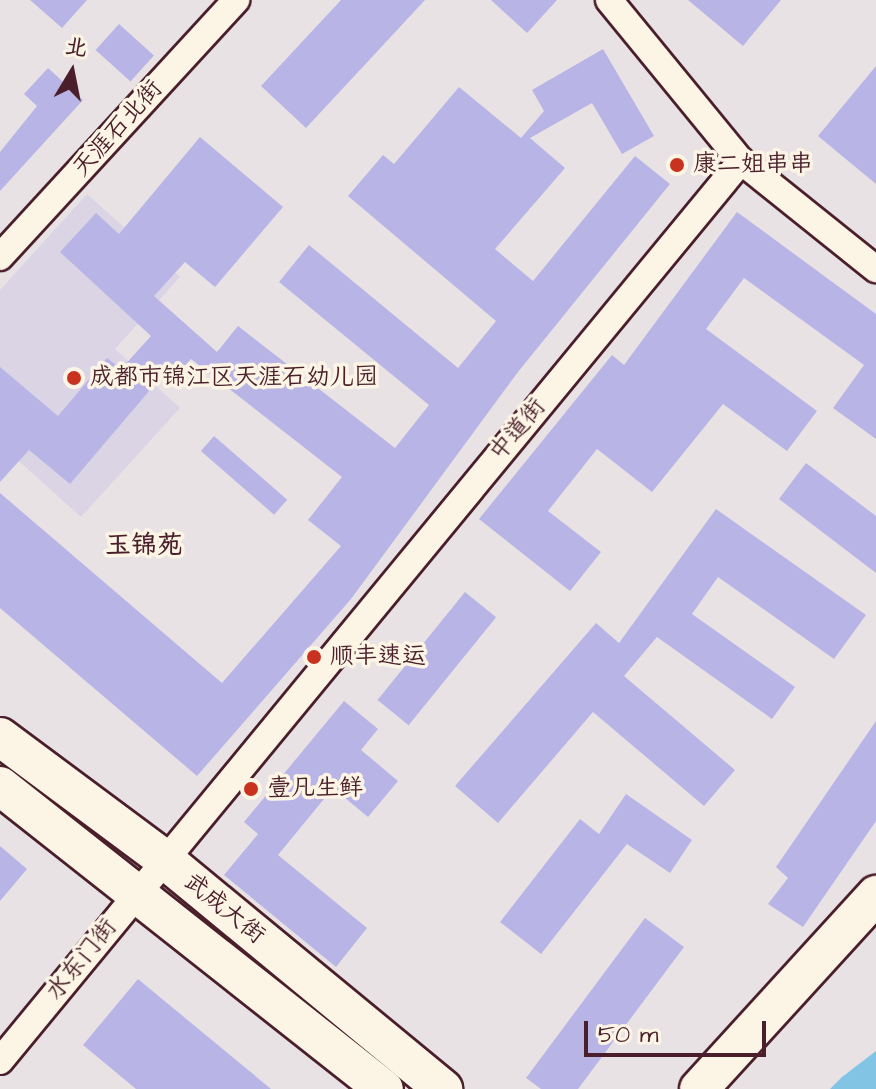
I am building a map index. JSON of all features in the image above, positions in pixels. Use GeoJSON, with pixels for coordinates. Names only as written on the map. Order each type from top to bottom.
{"type":"FeatureCollection","features":[{"type":"Feature","properties":{"kind":"main road","name":"武成大街"},"geometry":{"type":"LineString","coordinates":[[0,737],[164,859],[443,1089]]}},
{"type":"Feature","properties":{"kind":"main road","name":"武成大街"},"geometry":{"type":"LineString","coordinates":[[0,786],[384,1089]]}},
{"type":"Feature","properties":{"kind":"main road"},"geometry":{"type":"LineString","coordinates":[[699,1089],[876,895]]}},
{"type":"Feature","properties":{"kind":"street","name":"天涯石北街"},"geometry":{"type":"LineString","coordinates":[[0,257],[236,0]]}},
{"type":"Feature","properties":{"kind":"street"},"geometry":{"type":"LineString","coordinates":[[609,0],[741,161],[876,269]]}},
{"type":"Feature","properties":{"kind":"street","name":"中道街"},"geometry":{"type":"LineString","coordinates":[[164,859],[741,161]]}},
{"type":"Feature","properties":{"kind":"street","name":"水东门街"},"geometry":{"type":"LineString","coordinates":[[0,1061],[164,859]]}},
{"type":"Feature","properties":{"kind":"shaded area","name":"成都市锦江区天涯石幼儿园"},"geometry":{"type":"Polygon","coordinates":[[[87,194],[180,277],[115,349],[180,408],[81,517],[0,444],[0,290],[87,194]]]}},
{"type":"Feature","properties":{"kind":"water"},"geometry":{"type":"Polygon","coordinates":[[[876,1051],[876,1089],[830,1089],[842,1077],[876,1051]]]}},
{"type":"Feature","properties":{"kind":"building"},"geometry":{"type":"Polygon","coordinates":[[[30,0],[87,0],[62,28],[30,0]]]}},
{"type":"Feature","properties":{"kind":"building"},"geometry":{"type":"Polygon","coordinates":[[[341,0],[425,0],[306,128],[261,86],[341,0]]]}},
{"type":"Feature","properties":{"kind":"building"},"geometry":{"type":"Polygon","coordinates":[[[491,0],[557,0],[527,33],[491,0]]]}},
{"type":"Feature","properties":{"kind":"building"},"geometry":{"type":"Polygon","coordinates":[[[688,0],[781,0],[743,46],[688,0]]]}},
{"type":"Feature","properties":{"kind":"building"},"geometry":{"type":"Polygon","coordinates":[[[119,24],[154,55],[131,81],[96,50],[119,24]]]}},
{"type":"Feature","properties":{"kind":"building"},"geometry":{"type":"Polygon","coordinates":[[[603,49],[654,136],[622,154],[592,103],[530,138],[565,168],[495,249],[533,281],[635,156],[670,184],[518,372],[351,599],[197,776],[0,608],[0,493],[222,683],[341,546],[308,520],[342,477],[191,359],[175,377],[167,370],[70,484],[29,450],[0,482],[0,367],[58,416],[107,358],[121,369],[151,336],[60,252],[96,213],[119,234],[200,137],[283,207],[215,287],[185,262],[154,296],[217,352],[238,326],[395,448],[429,405],[279,282],[309,245],[458,368],[496,321],[348,196],[383,155],[394,164],[459,87],[521,138],[544,111],[532,90],[603,49]]]}},
{"type":"Feature","properties":{"kind":"building"},"geometry":{"type":"Polygon","coordinates":[[[876,66],[876,184],[818,136],[876,66]]]}},
{"type":"Feature","properties":{"kind":"building"},"geometry":{"type":"Polygon","coordinates":[[[48,68],[83,100],[0,191],[0,152],[37,106],[24,94],[48,68]]]}},
{"type":"Feature","properties":{"kind":"building"},"geometry":{"type":"Polygon","coordinates":[[[737,212],[876,314],[876,439],[833,408],[864,365],[744,278],[706,329],[817,411],[787,451],[723,404],[652,492],[597,449],[548,511],[601,552],[570,591],[479,519],[612,355],[624,365],[737,212]]]}},
{"type":"Feature","properties":{"kind":"building"},"geometry":{"type":"Polygon","coordinates":[[[214,436],[287,500],[274,515],[201,451],[214,436]]]}},
{"type":"Feature","properties":{"kind":"building"},"geometry":{"type":"Polygon","coordinates":[[[806,463],[876,516],[876,573],[779,499],[806,463]]]}},
{"type":"Feature","properties":{"kind":"building"},"geometry":{"type":"Polygon","coordinates":[[[716,509],[866,615],[834,659],[718,577],[692,614],[795,687],[772,719],[657,637],[624,676],[735,770],[704,806],[593,712],[498,823],[455,786],[596,623],[619,643],[716,509]]]}},
{"type":"Feature","properties":{"kind":"building"},"geometry":{"type":"Polygon","coordinates":[[[465,592],[496,617],[409,725],[378,700],[465,592]]]}},
{"type":"Feature","properties":{"kind":"building"},"geometry":{"type":"Polygon","coordinates":[[[344,701],[378,729],[361,750],[398,781],[368,817],[333,788],[278,855],[367,928],[336,967],[224,875],[258,834],[244,822],[344,701]]]}},
{"type":"Feature","properties":{"kind":"building"},"geometry":{"type":"Polygon","coordinates":[[[876,721],[876,821],[803,927],[768,904],[788,878],[776,867],[876,721]]]}},
{"type":"Feature","properties":{"kind":"building"},"geometry":{"type":"Polygon","coordinates":[[[626,794],[692,840],[670,873],[627,844],[541,954],[500,922],[580,819],[599,834],[626,794]]]}},
{"type":"Feature","properties":{"kind":"building"},"geometry":{"type":"Polygon","coordinates":[[[0,846],[27,869],[0,901],[0,846]]]}},
{"type":"Feature","properties":{"kind":"building"},"geometry":{"type":"Polygon","coordinates":[[[645,918],[684,947],[578,1089],[541,1089],[526,1078],[645,918]]]}},
{"type":"Feature","properties":{"kind":"building"},"geometry":{"type":"Polygon","coordinates":[[[138,979],[271,1089],[136,1089],[83,1045],[138,979]]]}},
{"type":"Feature","properties":{"kind":"place","name":"康二姐串串"},"geometry":{"type":"Point","coordinates":[677,165]}},
{"type":"Feature","properties":{"kind":"place","name":"成都市锦江区天涯石幼儿园"},"geometry":{"type":"Point","coordinates":[74,378]}},
{"type":"Feature","properties":{"kind":"place","name":"顺丰速运"},"geometry":{"type":"Point","coordinates":[314,657]}},
{"type":"Feature","properties":{"kind":"place","name":"壹凡生鲜"},"geometry":{"type":"Point","coordinates":[251,789]}},
{"type":"Feature","properties":{"kind":"district","name":"玉锦苑"},"geometry":{"type":"Point","coordinates":[144,546]}}]}
